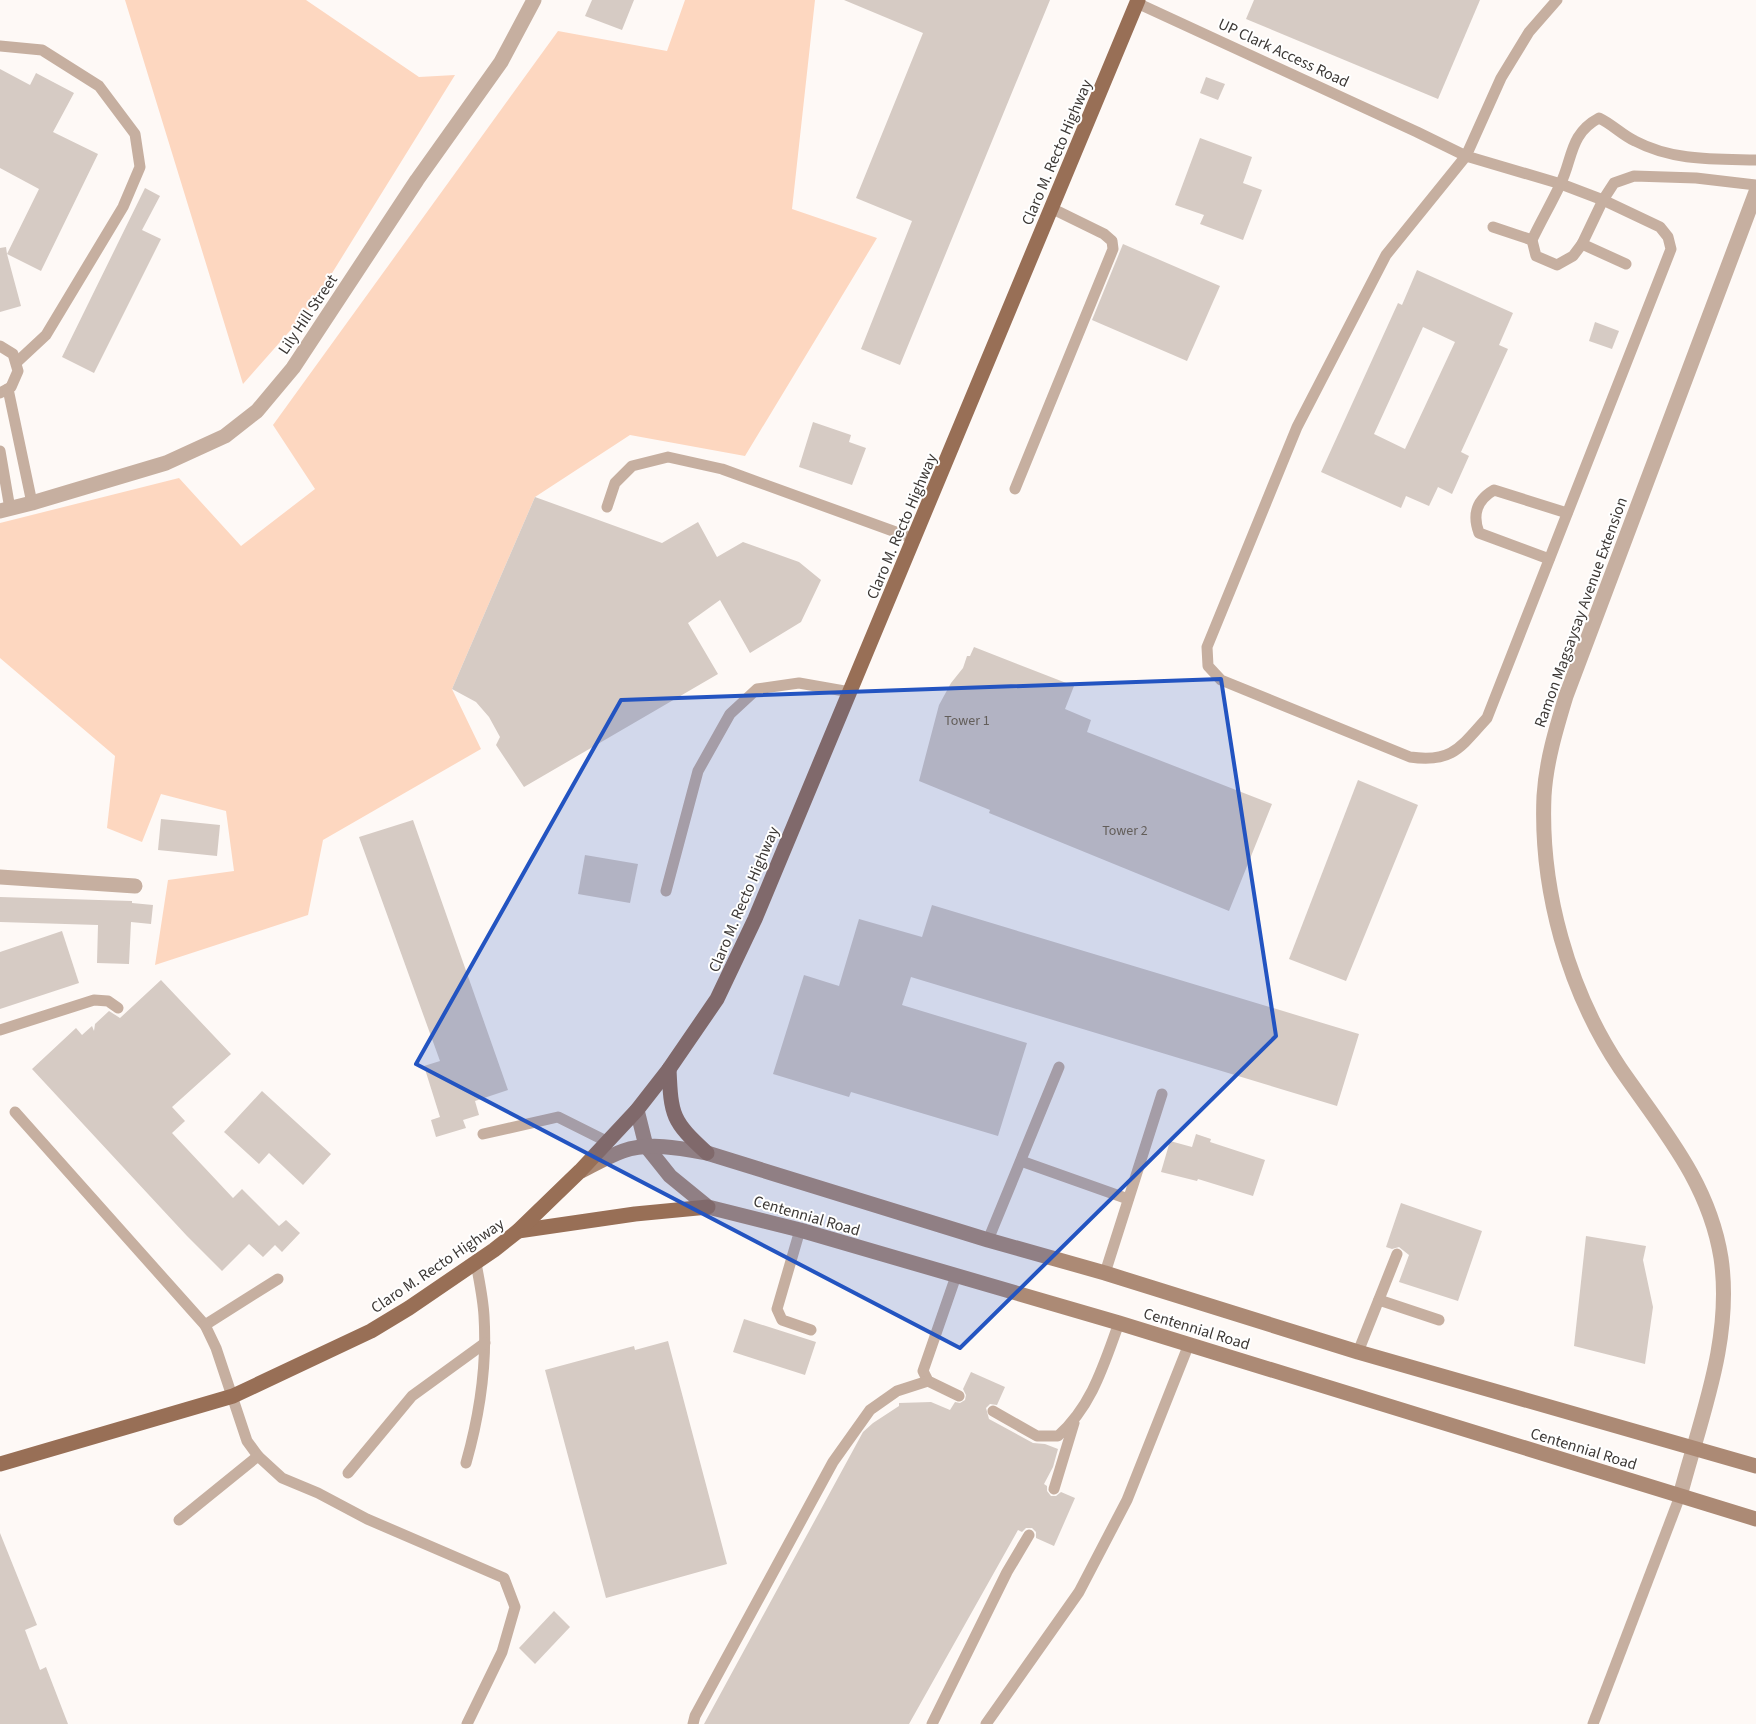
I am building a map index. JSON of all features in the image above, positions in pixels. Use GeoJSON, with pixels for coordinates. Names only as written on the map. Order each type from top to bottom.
{"type":"FeatureCollection","features":[{"type":"Feature","properties":{"kind":"main road","name":"Claro M. Recto Highway"},"geometry":{"type":"LineString","coordinates":[[0,1464],[233,1396],[318,1358],[371,1330],[476,1263],[518,1231],[608,1142],[637,1110],[669,1069],[717,999],[731,974],[915,539],[1031,254],[1053,209],[1138,1]]}},
{"type":"Feature","properties":{"kind":"main road"},"geometry":{"type":"LineString","coordinates":[[669,1069],[670,1103],[674,1118],[683,1131],[707,1153]]}},
{"type":"Feature","properties":{"kind":"main road"},"geometry":{"type":"LineString","coordinates":[[518,1231],[635,1214],[708,1207]]}},
{"type":"Feature","properties":{"kind":"street","name":"Lily Hill Street"},"geometry":{"type":"LineString","coordinates":[[5,510],[166,463],[225,436],[257,411],[293,368],[417,180],[501,62],[534,0]]}},
{"type":"Feature","properties":{"kind":"street","name":"Ramon Magsaysay Avenue Extension"},"geometry":{"type":"LineString","coordinates":[[1680,1496],[1723,1329],[1724,1294],[1720,1257],[1702,1192],[1684,1158],[1619,1066],[1589,1009],[1577,981],[1564,945],[1548,875],[1544,834],[1544,795],[1548,763],[1566,696],[1756,192]]}},
{"type":"Feature","properties":{"kind":"street"},"geometry":{"type":"LineString","coordinates":[[0,877],[135,886]]}},
{"type":"Feature","properties":{"kind":"street","name":"Centennial Road"},"geometry":{"type":"LineString","coordinates":[[637,1110],[646,1146],[670,1176],[708,1207],[800,1230],[1119,1322],[1756,1519]]}},
{"type":"Feature","properties":{"kind":"street","name":"Centennial Road"},"geometry":{"type":"LineString","coordinates":[[580,1171],[623,1151],[646,1146],[707,1153],[1358,1352],[1756,1466]]}},
{"type":"Feature","properties":{"kind":"lane","name":"UP Clark Access Road"},"geometry":{"type":"LineString","coordinates":[[1138,1],[1466,156],[1561,184],[1603,200],[1660,227],[1668,237],[1671,249],[1487,718],[1448,756],[1429,760],[1410,757],[1221,680],[1208,666],[1207,647],[1297,427],[1386,255],[1466,156],[1501,78],[1529,32],[1557,0]]}},
{"type":"Feature","properties":{"kind":"lane"},"geometry":{"type":"LineString","coordinates":[[0,46],[42,50],[99,86],[135,134],[140,167],[123,207],[46,335],[16,362]]}},
{"type":"Feature","properties":{"kind":"lane"},"geometry":{"type":"LineString","coordinates":[[1756,160],[1693,158],[1666,154],[1633,141],[1614,125],[1599,118],[1586,125],[1574,144],[1561,184],[1543,215],[1532,240],[1536,256],[1557,266],[1573,256],[1582,244],[1603,200],[1614,183],[1634,176],[1696,178],[1756,185]]}},
{"type":"Feature","properties":{"kind":"lane"},"geometry":{"type":"LineString","coordinates":[[1015,489],[1113,249],[1112,241],[1104,234],[1053,209]]}},
{"type":"Feature","properties":{"kind":"lane"},"geometry":{"type":"LineString","coordinates":[[1494,227],[1532,240]]}},
{"type":"Feature","properties":{"kind":"lane"},"geometry":{"type":"LineString","coordinates":[[1582,244],[1626,264]]}},
{"type":"Feature","properties":{"kind":"lane"},"geometry":{"type":"LineString","coordinates":[[0,346],[13,354],[18,371],[16,379],[4,391],[32,503]]}},
{"type":"Feature","properties":{"kind":"lane"},"geometry":{"type":"LineString","coordinates":[[0,451],[5,510]]}},
{"type":"Feature","properties":{"kind":"lane"},"geometry":{"type":"LineString","coordinates":[[607,507],[615,483],[632,466],[668,457],[722,468],[915,539]]}},
{"type":"Feature","properties":{"kind":"lane"},"geometry":{"type":"LineString","coordinates":[[1549,559],[1478,533],[1474,522],[1476,508],[1485,495],[1494,490],[1567,513]]}},
{"type":"Feature","properties":{"kind":"lane"},"geometry":{"type":"LineString","coordinates":[[666,891],[698,771],[730,714],[757,689],[799,684],[850,692]]}},
{"type":"Feature","properties":{"kind":"lane"},"geometry":{"type":"LineString","coordinates":[[0,1030],[94,1000],[108,1001],[118,1008]]}},
{"type":"Feature","properties":{"kind":"lane"},"geometry":{"type":"LineString","coordinates":[[988,1240],[1022,1161],[1059,1066]]}},
{"type":"Feature","properties":{"kind":"lane"},"geometry":{"type":"LineString","coordinates":[[1104,1273],[1162,1094]]}},
{"type":"Feature","properties":{"kind":"lane"},"geometry":{"type":"LineString","coordinates":[[15,1112],[205,1325],[216,1348],[247,1441],[258,1456],[282,1478],[318,1493],[367,1518],[504,1578],[515,1607],[502,1652],[467,1724]]}},
{"type":"Feature","properties":{"kind":"lane"},"geometry":{"type":"LineString","coordinates":[[483,1134],[558,1117],[608,1142]]}},
{"type":"Feature","properties":{"kind":"lane"},"geometry":{"type":"LineString","coordinates":[[1022,1161],[1128,1200]]}},
{"type":"Feature","properties":{"kind":"lane"},"geometry":{"type":"LineString","coordinates":[[800,1230],[778,1309],[782,1320],[811,1330]]}},
{"type":"Feature","properties":{"kind":"lane"},"geometry":{"type":"LineString","coordinates":[[1358,1352],[1397,1254]]}},
{"type":"Feature","properties":{"kind":"lane"},"geometry":{"type":"LineString","coordinates":[[466,1463],[475,1431],[485,1342],[484,1313],[476,1263]]}},
{"type":"Feature","properties":{"kind":"lane"},"geometry":{"type":"LineString","coordinates":[[956,1276],[923,1371],[928,1381],[958,1396]]}},
{"type":"Feature","properties":{"kind":"lane"},"geometry":{"type":"LineString","coordinates":[[205,1325],[278,1279]]}},
{"type":"Feature","properties":{"kind":"lane"},"geometry":{"type":"LineString","coordinates":[[1379,1300],[1439,1320]]}},
{"type":"Feature","properties":{"kind":"lane"},"geometry":{"type":"LineString","coordinates":[[1054,1489],[1075,1421],[1093,1393],[1119,1322]]}},
{"type":"Feature","properties":{"kind":"lane"},"geometry":{"type":"LineString","coordinates":[[348,1473],[412,1396],[485,1342]]}},
{"type":"Feature","properties":{"kind":"lane"},"geometry":{"type":"LineString","coordinates":[[986,1724],[1079,1592],[1127,1500],[1189,1344]]}},
{"type":"Feature","properties":{"kind":"lane"},"geometry":{"type":"LineString","coordinates":[[693,1724],[695,1716],[833,1462],[870,1410],[897,1391],[928,1381]]}},
{"type":"Feature","properties":{"kind":"lane"},"geometry":{"type":"LineString","coordinates":[[993,1412],[1037,1436],[1058,1436],[1075,1421]]}},
{"type":"Feature","properties":{"kind":"lane"},"geometry":{"type":"LineString","coordinates":[[179,1520],[258,1456]]}},
{"type":"Feature","properties":{"kind":"lane"},"geometry":{"type":"LineString","coordinates":[[1593,1724],[1680,1496]]}},
{"type":"Feature","properties":{"kind":"lane"},"geometry":{"type":"LineString","coordinates":[[932,1724],[1007,1572],[1028,1535]]}},
{"type":"Feature","properties":{"kind":"highlighted area"},"geometry":{"type":"Polygon","coordinates":[[[1221,679],[1276,1036],[960,1348],[416,1064],[621,700],[1221,679]]]}},
{"type":"Feature","properties":{"kind":"shaded area"},"geometry":{"type":"Polygon","coordinates":[[[125,0],[306,0],[419,77],[455,75],[311,307],[243,384],[125,0]]]}},
{"type":"Feature","properties":{"kind":"shaded area"},"geometry":{"type":"Polygon","coordinates":[[[685,0],[815,0],[792,209],[877,238],[745,456],[630,435],[535,497],[452,689],[481,749],[323,840],[308,915],[155,965],[168,880],[234,871],[226,811],[161,794],[142,842],[107,828],[115,756],[0,658],[0,523],[179,478],[241,546],[315,489],[273,425],[558,31],[667,51],[685,0]]]}},
{"type":"Feature","properties":{"kind":"building"},"geometry":{"type":"Polygon","coordinates":[[[592,0],[634,0],[622,30],[585,16],[592,0]]]}},
{"type":"Feature","properties":{"kind":"building"},"geometry":{"type":"Polygon","coordinates":[[[844,0],[1050,0],[900,365],[861,349],[912,221],[856,198],[923,33],[844,0]]]}},
{"type":"Feature","properties":{"kind":"building"},"geometry":{"type":"Polygon","coordinates":[[[1254,0],[1480,0],[1438,99],[1246,19],[1254,0]]]}},
{"type":"Feature","properties":{"kind":"building"},"geometry":{"type":"Polygon","coordinates":[[[0,69],[30,85],[36,73],[74,93],[53,132],[98,154],[41,271],[7,254],[39,189],[0,168],[0,69]]]}},
{"type":"Feature","properties":{"kind":"building"},"geometry":{"type":"Polygon","coordinates":[[[1206,77],[1225,84],[1218,100],[1200,93],[1206,77]]]}},
{"type":"Feature","properties":{"kind":"building"},"geometry":{"type":"Polygon","coordinates":[[[1200,138],[1252,157],[1243,183],[1262,190],[1243,240],[1200,224],[1204,215],[1175,205],[1200,138]]]}},
{"type":"Feature","properties":{"kind":"building"},"geometry":{"type":"Polygon","coordinates":[[[145,188],[160,196],[142,230],[161,239],[94,373],[62,357],[145,188]]]}},
{"type":"Feature","properties":{"kind":"building"},"geometry":{"type":"Polygon","coordinates":[[[1123,244],[1220,286],[1187,361],[1092,320],[1123,244]]]}},
{"type":"Feature","properties":{"kind":"building"},"geometry":{"type":"Polygon","coordinates":[[[6,247],[21,306],[0,312],[0,248],[6,247]]]}},
{"type":"Feature","properties":{"kind":"building"},"geometry":{"type":"Polygon","coordinates":[[[1417,270],[1513,313],[1499,345],[1508,349],[1461,452],[1469,456],[1452,494],[1438,487],[1429,506],[1406,496],[1401,508],[1321,472],[1398,303],[1402,305],[1417,270]],[[1423,327],[1374,434],[1405,449],[1455,342],[1423,327]]]}},
{"type":"Feature","properties":{"kind":"building"},"geometry":{"type":"Polygon","coordinates":[[[1595,322],[1619,331],[1612,349],[1589,341],[1595,322]]]}},
{"type":"Feature","properties":{"kind":"building"},"geometry":{"type":"Polygon","coordinates":[[[813,422],[851,435],[849,442],[866,448],[852,485],[799,467],[813,422]]]}},
{"type":"Feature","properties":{"kind":"building"},"geometry":{"type":"Polygon","coordinates":[[[535,497],[662,543],[698,522],[717,557],[743,542],[799,562],[821,580],[801,622],[750,653],[720,600],[688,623],[718,674],[524,787],[496,745],[500,737],[489,717],[476,702],[452,689],[535,497]]]}},
{"type":"Feature","properties":{"kind":"building"},"geometry":{"type":"Polygon","coordinates":[[[974,647],[1074,686],[1065,709],[1091,720],[1087,732],[1272,804],[1229,911],[989,813],[990,810],[919,781],[939,705],[974,647]]]}},
{"type":"Feature","properties":{"kind":"building"},"geometry":{"type":"Polygon","coordinates":[[[1358,780],[1418,805],[1346,981],[1289,959],[1358,780]]]}},
{"type":"Feature","properties":{"kind":"building"},"geometry":{"type":"Polygon","coordinates":[[[161,819],[220,825],[217,856],[158,850],[161,819]]]}},
{"type":"Feature","properties":{"kind":"building"},"geometry":{"type":"Polygon","coordinates":[[[413,820],[508,1090],[475,1101],[479,1115],[463,1120],[466,1128],[436,1137],[431,1120],[440,1117],[424,1066],[440,1061],[359,837],[413,820]]]}},
{"type":"Feature","properties":{"kind":"building"},"geometry":{"type":"Polygon","coordinates":[[[585,855],[638,864],[630,903],[578,894],[585,855]]]}},
{"type":"Feature","properties":{"kind":"building"},"geometry":{"type":"Polygon","coordinates":[[[0,897],[132,901],[132,903],[153,905],[151,924],[131,922],[129,964],[97,963],[98,925],[0,922],[0,897]]]}},
{"type":"Feature","properties":{"kind":"building"},"geometry":{"type":"Polygon","coordinates":[[[932,905],[1359,1034],[1337,1106],[911,977],[902,1005],[1027,1043],[998,1136],[851,1092],[849,1097],[773,1074],[804,975],[839,986],[859,919],[922,937],[932,905]]]}},
{"type":"Feature","properties":{"kind":"building"},"geometry":{"type":"Polygon","coordinates":[[[62,931],[79,983],[0,1009],[0,952],[62,931]]]}},
{"type":"Feature","properties":{"kind":"building"},"geometry":{"type":"Polygon","coordinates":[[[161,980],[231,1054],[172,1107],[185,1121],[172,1133],[233,1198],[242,1189],[279,1226],[286,1220],[300,1233],[282,1252],[275,1245],[263,1257],[249,1244],[222,1271],[187,1236],[32,1069],[76,1028],[82,1035],[92,1026],[94,1031],[95,1024],[109,1011],[120,1018],[161,980]]]}},
{"type":"Feature","properties":{"kind":"building"},"geometry":{"type":"Polygon","coordinates":[[[262,1091],[331,1154],[303,1185],[269,1153],[259,1164],[224,1132],[262,1091]]]}},
{"type":"Feature","properties":{"kind":"building"},"geometry":{"type":"Polygon","coordinates":[[[1196,1134],[1211,1139],[1210,1142],[1265,1160],[1253,1196],[1198,1179],[1197,1181],[1161,1172],[1170,1141],[1192,1147],[1196,1134]]]}},
{"type":"Feature","properties":{"kind":"building"},"geometry":{"type":"Polygon","coordinates":[[[1401,1203],[1482,1231],[1458,1301],[1399,1282],[1409,1255],[1399,1247],[1392,1249],[1386,1247],[1401,1203]]]}},
{"type":"Feature","properties":{"kind":"building"},"geometry":{"type":"Polygon","coordinates":[[[1586,1236],[1646,1246],[1643,1260],[1653,1307],[1645,1364],[1574,1346],[1586,1236]]]}},
{"type":"Feature","properties":{"kind":"building"},"geometry":{"type":"Polygon","coordinates":[[[744,1319],[816,1342],[805,1375],[733,1352],[744,1319]]]}},
{"type":"Feature","properties":{"kind":"building"},"geometry":{"type":"Polygon","coordinates":[[[668,1341],[727,1564],[606,1598],[545,1370],[634,1346],[635,1350],[668,1341]]]}},
{"type":"Feature","properties":{"kind":"building"},"geometry":{"type":"Polygon","coordinates":[[[971,1372],[1005,1387],[997,1405],[990,1404],[986,1408],[989,1419],[1033,1443],[1045,1444],[1058,1449],[1053,1467],[1044,1484],[1047,1486],[1047,1491],[1051,1496],[1056,1496],[1061,1492],[1075,1498],[1054,1546],[1036,1538],[1036,1532],[1032,1528],[1026,1528],[1022,1532],[1018,1530],[909,1724],[704,1724],[863,1432],[899,1406],[899,1403],[931,1402],[950,1410],[955,1402],[960,1403],[965,1400],[966,1395],[963,1389],[971,1372]]]}},
{"type":"Feature","properties":{"kind":"building"},"geometry":{"type":"Polygon","coordinates":[[[0,1533],[37,1625],[25,1630],[40,1670],[46,1667],[68,1724],[0,1724],[0,1533]]]}},
{"type":"Feature","properties":{"kind":"building"},"geometry":{"type":"Polygon","coordinates":[[[554,1611],[570,1627],[535,1664],[519,1648],[554,1611]]]}}]}
